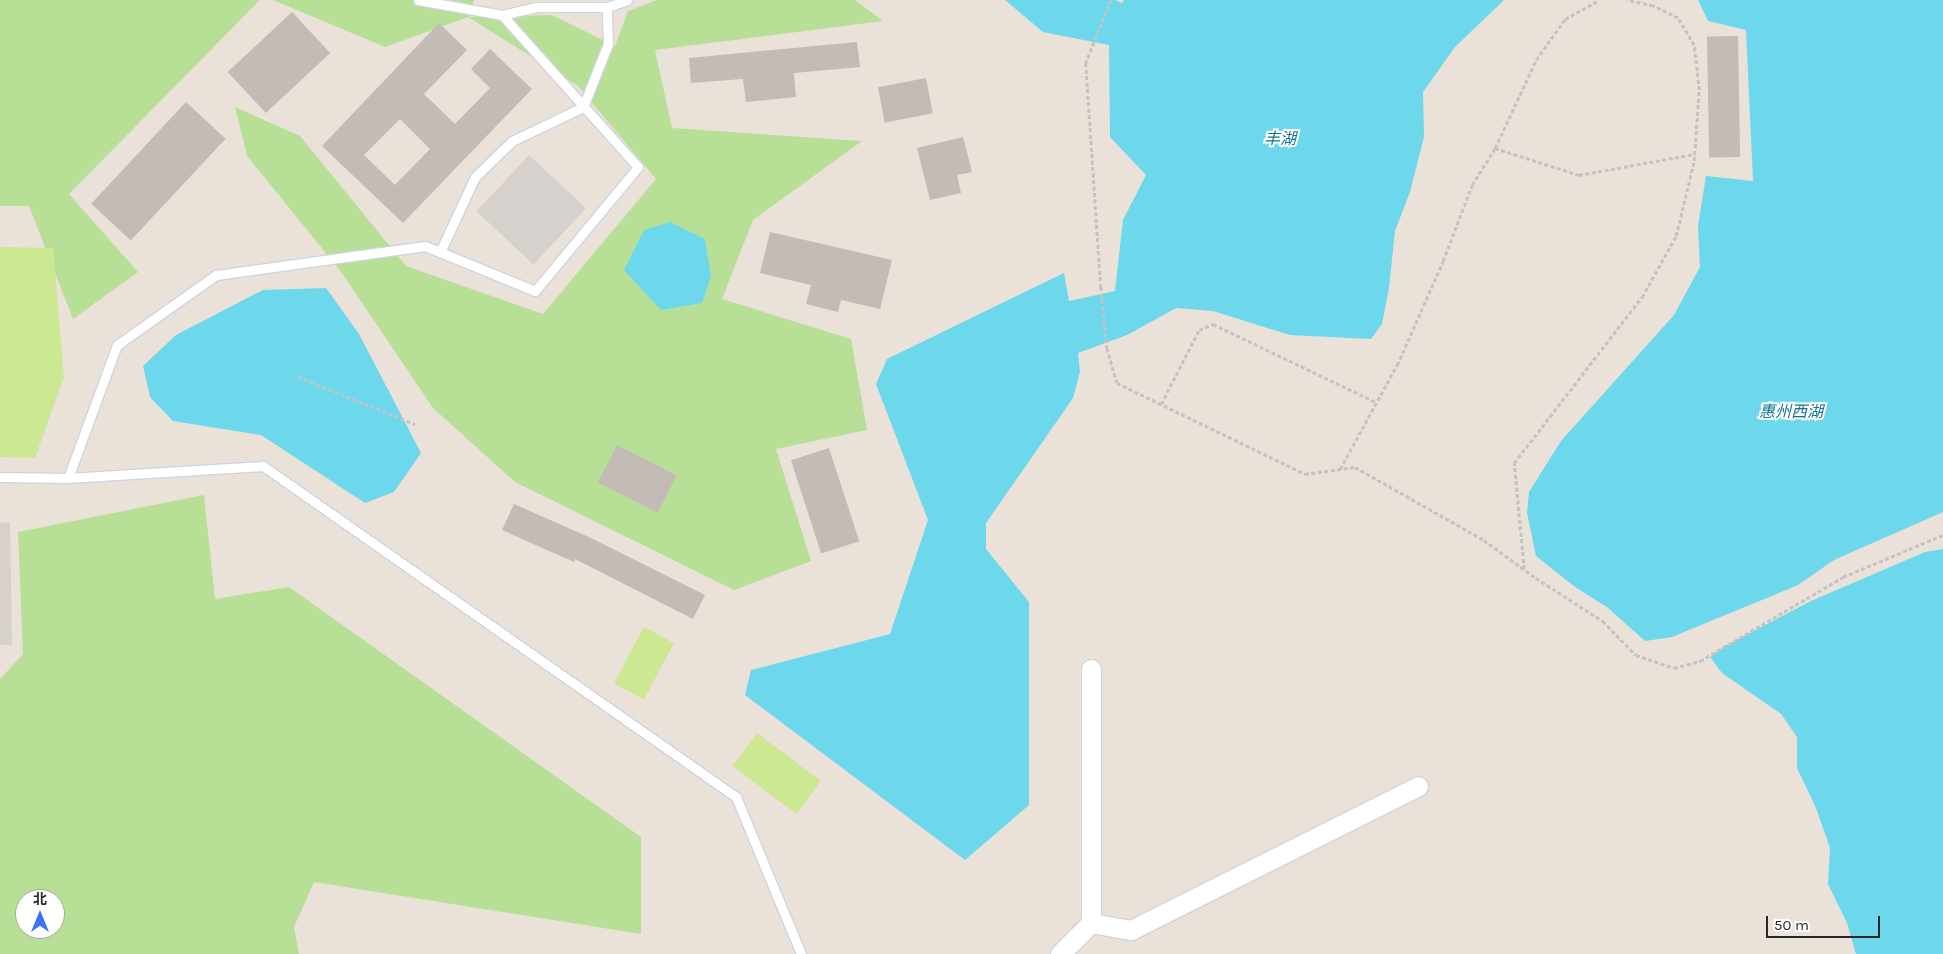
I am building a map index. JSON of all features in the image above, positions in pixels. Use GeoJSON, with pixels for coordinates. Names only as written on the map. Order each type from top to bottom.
{"type":"FeatureCollection","features":[{"type":"Feature","properties":{"kind":"street"},"geometry":{"type":"LineString","coordinates":[[1060,954],[1091,923],[1091,669]]}},
{"type":"Feature","properties":{"kind":"street"},"geometry":{"type":"LineString","coordinates":[[1091,923],[1131,930],[1418,786]]}},
{"type":"Feature","properties":{"kind":"lane"},"geometry":{"type":"LineString","coordinates":[[418,0],[502,15],[536,7],[607,7],[627,0]]}},
{"type":"Feature","properties":{"kind":"lane"},"geometry":{"type":"LineString","coordinates":[[440,252],[475,177],[512,141],[583,107],[608,44],[607,7]]}},
{"type":"Feature","properties":{"kind":"lane"},"geometry":{"type":"LineString","coordinates":[[68,478],[117,345],[216,274],[425,246],[535,291],[638,167],[502,15]]}},
{"type":"Feature","properties":{"kind":"lane"},"geometry":{"type":"LineString","coordinates":[[0,477],[68,478],[263,466],[736,797],[801,954]]}},
{"type":"Feature","properties":{"kind":"path"},"geometry":{"type":"LineString","coordinates":[[1111,0],[1086,63],[1101,287],[1107,348],[1117,383],[1306,474],[1355,467],[1484,540],[1603,621],[1636,655],[1674,668],[1700,661],[1843,577],[1943,535]]}},
{"type":"Feature","properties":{"kind":"path"},"geometry":{"type":"LineString","coordinates":[[1340,470],[1405,348],[1443,261],[1472,185],[1495,148],[1536,60],[1565,19],[1600,0]]}},
{"type":"Feature","properties":{"kind":"path"},"geometry":{"type":"LineString","coordinates":[[1524,569],[1514,463],[1642,297],[1676,236],[1695,154],[1699,90],[1694,45],[1678,18],[1652,6],[1627,0]]}},
{"type":"Feature","properties":{"kind":"path"},"geometry":{"type":"LineString","coordinates":[[1495,148],[1579,174],[1695,154]]}},
{"type":"Feature","properties":{"kind":"path"},"geometry":{"type":"LineString","coordinates":[[1161,404],[1199,330],[1213,324],[1376,402]]}},
{"type":"Feature","properties":{"kind":"path"},"geometry":{"type":"LineString","coordinates":[[298,377],[415,424]]}},
{"type":"Feature","properties":{"kind":"green space"},"geometry":{"type":"Polygon","coordinates":[[[0,0],[260,0],[69,194],[138,272],[73,319],[29,206],[0,206],[0,0]]]}},
{"type":"Feature","properties":{"kind":"green space"},"geometry":{"type":"Polygon","coordinates":[[[273,0],[474,0],[469,17],[552,15],[615,46],[628,11],[657,0],[855,0],[883,21],[655,50],[672,128],[862,141],[753,220],[722,299],[851,339],[867,430],[776,449],[811,561],[734,590],[515,482],[433,408],[342,273],[247,156],[235,107],[300,136],[406,266],[543,314],[656,179],[578,86],[468,17],[385,47],[273,0]]]}},
{"type":"Feature","properties":{"kind":"green space"},"geometry":{"type":"Polygon","coordinates":[[[0,247],[53,248],[64,377],[35,458],[0,457],[0,247]]]}},
{"type":"Feature","properties":{"kind":"green space"},"geometry":{"type":"Polygon","coordinates":[[[204,495],[215,599],[289,587],[641,837],[641,934],[314,882],[294,927],[299,954],[0,954],[0,679],[23,654],[18,532],[204,495]]]}},
{"type":"Feature","properties":{"kind":"green space"},"geometry":{"type":"Polygon","coordinates":[[[644,627],[674,643],[644,699],[614,684],[644,627]]]}},
{"type":"Feature","properties":{"kind":"green space"},"geometry":{"type":"Polygon","coordinates":[[[757,733],[821,781],[796,814],[732,766],[757,733]]]}},
{"type":"Feature","properties":{"kind":"shaded area"},"geometry":{"type":"Polygon","coordinates":[[[529,155],[586,208],[534,265],[476,211],[529,155]]]}},
{"type":"Feature","properties":{"kind":"shaded area"},"geometry":{"type":"Polygon","coordinates":[[[10,522],[12,645],[0,645],[0,523],[10,522]]]}},
{"type":"Feature","properties":{"kind":"water","name":"丰湖"},"geometry":{"type":"Polygon","coordinates":[[[1005,0],[1115,0],[1122,3],[1124,0],[1504,0],[1455,47],[1423,92],[1424,137],[1410,192],[1395,231],[1389,288],[1382,324],[1371,339],[1290,335],[1213,311],[1176,308],[1127,335],[1078,353],[1080,372],[1073,398],[986,523],[986,549],[1029,602],[1029,805],[965,860],[745,695],[751,670],[890,634],[928,520],[876,384],[887,359],[1064,273],[1069,301],[1115,291],[1123,220],[1146,175],[1110,137],[1109,45],[1043,32],[1005,0]]]}},
{"type":"Feature","properties":{"kind":"water","name":"惠州西湖"},"geometry":{"type":"Polygon","coordinates":[[[1698,0],[1943,0],[1943,512],[1834,560],[1798,585],[1672,637],[1645,641],[1607,607],[1575,587],[1536,556],[1527,513],[1529,492],[1561,441],[1674,315],[1700,267],[1698,226],[1706,176],[1753,181],[1746,30],[1708,21],[1698,0]]]}},
{"type":"Feature","properties":{"kind":"water"},"geometry":{"type":"Polygon","coordinates":[[[670,222],[705,239],[711,277],[702,303],[661,310],[624,270],[644,230],[670,222]]]}},
{"type":"Feature","properties":{"kind":"water"},"geometry":{"type":"Polygon","coordinates":[[[326,288],[359,334],[421,453],[394,492],[365,503],[261,435],[173,421],[150,397],[143,366],[176,335],[263,290],[326,288]]]}},
{"type":"Feature","properties":{"kind":"water"},"geometry":{"type":"Polygon","coordinates":[[[1943,549],[1943,954],[1856,954],[1847,923],[1828,884],[1830,848],[1816,808],[1797,768],[1797,737],[1781,714],[1722,673],[1710,657],[1725,646],[1811,601],[1925,552],[1943,549]]]}},
{"type":"Feature","properties":{"kind":"building"},"geometry":{"type":"Polygon","coordinates":[[[292,12],[330,53],[266,113],[228,72],[292,12]]]}},
{"type":"Feature","properties":{"kind":"building"},"geometry":{"type":"Polygon","coordinates":[[[439,23],[467,50],[424,94],[455,124],[490,88],[471,69],[490,49],[532,89],[403,223],[322,146],[439,23]],[[400,119],[364,155],[395,185],[430,149],[400,119]]]}},
{"type":"Feature","properties":{"kind":"building"},"geometry":{"type":"Polygon","coordinates":[[[1738,36],[1740,157],[1709,158],[1707,37],[1738,36]]]}},
{"type":"Feature","properties":{"kind":"building"},"geometry":{"type":"Polygon","coordinates":[[[857,42],[860,67],[794,73],[796,97],[746,102],[743,79],[691,83],[689,58],[857,42]]]}},
{"type":"Feature","properties":{"kind":"building"},"geometry":{"type":"Polygon","coordinates":[[[926,78],[933,113],[885,123],[878,87],[926,78]]]}},
{"type":"Feature","properties":{"kind":"building"},"geometry":{"type":"Polygon","coordinates":[[[186,102],[225,139],[131,240],[91,204],[186,102]]]}},
{"type":"Feature","properties":{"kind":"building"},"geometry":{"type":"Polygon","coordinates":[[[963,137],[972,172],[957,175],[961,193],[930,200],[917,148],[963,137]]]}},
{"type":"Feature","properties":{"kind":"building"},"geometry":{"type":"Polygon","coordinates":[[[770,232],[892,260],[880,309],[841,300],[838,312],[806,304],[811,285],[760,273],[770,232]]]}},
{"type":"Feature","properties":{"kind":"building"},"geometry":{"type":"Polygon","coordinates":[[[617,445],[677,475],[658,513],[598,482],[617,445]]]}},
{"type":"Feature","properties":{"kind":"building"},"geometry":{"type":"Polygon","coordinates":[[[829,448],[859,541],[821,554],[791,460],[829,448]]]}},
{"type":"Feature","properties":{"kind":"building"},"geometry":{"type":"Polygon","coordinates":[[[514,504],[591,538],[705,595],[693,619],[575,559],[574,562],[502,530],[514,504]]]}}]}
